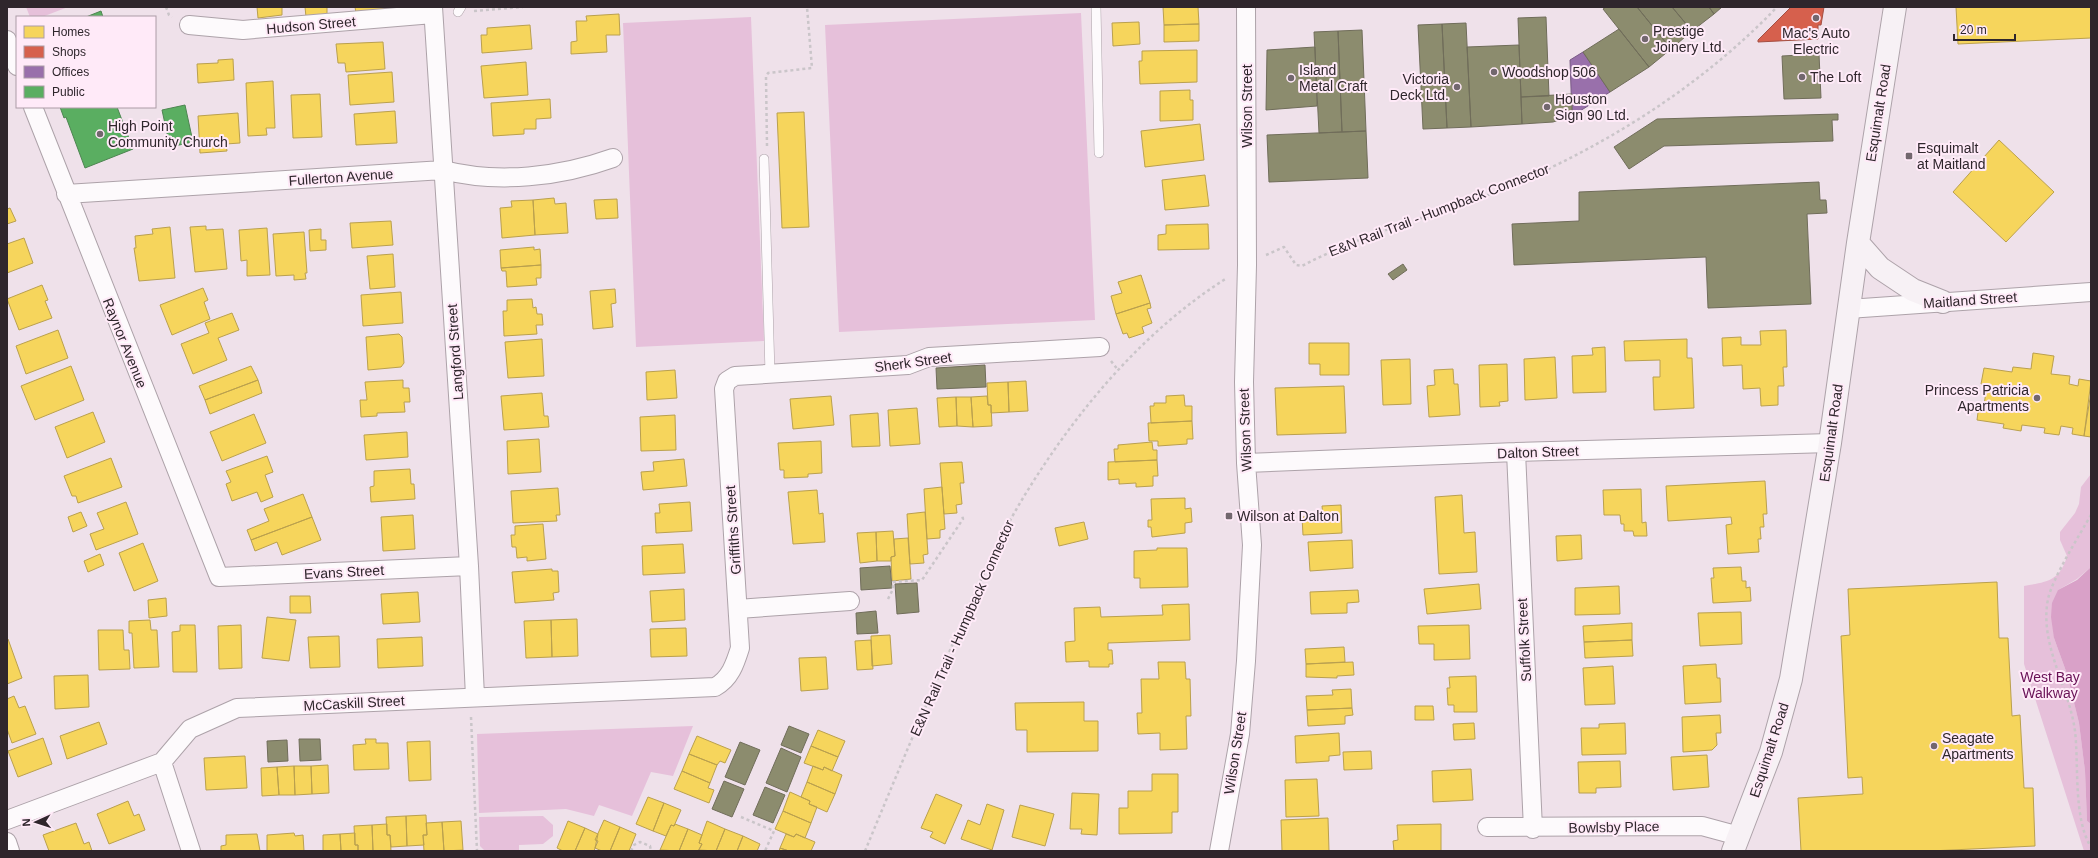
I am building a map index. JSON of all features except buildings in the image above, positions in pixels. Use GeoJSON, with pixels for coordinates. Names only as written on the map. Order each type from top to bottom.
{"type":"FeatureCollection","features":[{"type":"Feature","properties":{"kind":"main road","name":"Esquimalt Road"},"geometry":{"type":"LineString","coordinates":[[1736,844],[1771,752],[1791,679],[1830,443],[1848,309],[1895,7]]}},
{"type":"Feature","properties":{"kind":"main road"},"geometry":{"type":"LineString","coordinates":[[1858,243],[1880,268],[1913,290],[1943,302]]}},
{"type":"Feature","properties":{"kind":"street","name":"Wilson Street"},"geometry":{"type":"LineString","coordinates":[[1219,851],[1240,734],[1246,661],[1252,545],[1246,463],[1244,382],[1247,265],[1246,7]]}},
{"type":"Feature","properties":{"kind":"street","name":"Hudson Street"},"geometry":{"type":"LineString","coordinates":[[189,24],[243,30],[433,11]]}},
{"type":"Feature","properties":{"kind":"street","name":"Langford Street"},"geometry":{"type":"LineString","coordinates":[[433,11],[469,566],[475,697]]}},
{"type":"Feature","properties":{"kind":"street"},"geometry":{"type":"LineString","coordinates":[[7,40],[16,63]]}},
{"type":"Feature","properties":{"kind":"street","name":"Raynor Avenue"},"geometry":{"type":"LineString","coordinates":[[32,108],[219,577]]}},
{"type":"Feature","properties":{"kind":"street","name":"Fullerton Avenue"},"geometry":{"type":"LineString","coordinates":[[66,194],[443,170],[475,177],[556,174],[584,168],[613,158]]}},
{"type":"Feature","properties":{"kind":"street","name":"Maitland Street"},"geometry":{"type":"LineString","coordinates":[[1848,309],[2091,292]]}},
{"type":"Feature","properties":{"kind":"street","name":"Sherk Street"},"geometry":{"type":"LineString","coordinates":[[727,381],[735,376],[908,366],[928,357],[1100,347]]}},
{"type":"Feature","properties":{"kind":"street","name":"Griffiths Street"},"geometry":{"type":"LineString","coordinates":[[727,381],[724,389],[740,648],[735,664],[727,677]]}},
{"type":"Feature","properties":{"kind":"street","name":"Dalton Street"},"geometry":{"type":"LineString","coordinates":[[1246,463],[1516,452],[1830,443]]}},
{"type":"Feature","properties":{"kind":"street","name":"Suffolk Street"},"geometry":{"type":"LineString","coordinates":[[1516,452],[1533,828]]}},
{"type":"Feature","properties":{"kind":"street","name":"Evans Street"},"geometry":{"type":"LineString","coordinates":[[219,577],[469,566]]}},
{"type":"Feature","properties":{"kind":"street"},"geometry":{"type":"LineString","coordinates":[[738,609],[850,601]]}},
{"type":"Feature","properties":{"kind":"street","name":"McCaskill Street"},"geometry":{"type":"LineString","coordinates":[[7,820],[162,762],[190,729],[237,708],[715,688],[727,677]]}},
{"type":"Feature","properties":{"kind":"street"},"geometry":{"type":"LineString","coordinates":[[162,762],[191,851]]}},
{"type":"Feature","properties":{"kind":"street","name":"Bowlsby Place"},"geometry":{"type":"LineString","coordinates":[[1487,827],[1533,828],[1702,826],[1736,844]]}},
{"type":"Feature","properties":{"kind":"street"},"geometry":{"type":"LineString","coordinates":[[7,842],[10,851]]}},
{"type":"Feature","properties":{"kind":"lane"},"geometry":{"type":"LineString","coordinates":[[1096,7],[1099,153]]}},
{"type":"Feature","properties":{"kind":"lane"},"geometry":{"type":"LineString","coordinates":[[764,159],[770,374]]}},
{"type":"Feature","properties":{"kind":"path"},"geometry":{"type":"LineString","coordinates":[[459,10],[523,7]]}},
{"type":"Feature","properties":{"kind":"path"},"geometry":{"type":"LineString","coordinates":[[764,159],[767,152],[766,77],[768,73],[812,68],[807,7]]}},
{"type":"Feature","properties":{"kind":"path","name":"E&N Rail Trail - Humpback Connector"},"geometry":{"type":"LineString","coordinates":[[1262,256],[1284,247],[1296,265],[1302,266],[1387,229],[1484,196],[1544,170],[1602,140],[1677,92],[1716,62],[1777,7]]}},
{"type":"Feature","properties":{"kind":"path","name":"E&N Rail Trail - Humpback Connector"},"geometry":{"type":"LineString","coordinates":[[865,851],[936,681],[988,564],[1020,503],[1069,429],[1118,370],[1170,319],[1212,287],[1231,275]]}},
{"type":"Feature","properties":{"kind":"path"},"geometry":{"type":"LineString","coordinates":[[888,599],[893,589],[893,582],[922,580],[963,519],[962,515]]}},
{"type":"Feature","properties":{"kind":"path"},"geometry":{"type":"LineString","coordinates":[[2091,515],[2057,577],[2048,597],[2046,614],[2050,646],[2071,710],[2075,732],[2081,826],[2091,847]]}},
{"type":"Feature","properties":{"kind":"path"},"geometry":{"type":"LineString","coordinates":[[475,697],[471,713],[477,851]]}},
{"type":"Feature","properties":{"kind":"path"},"geometry":{"type":"LineString","coordinates":[[741,818],[774,831],[766,851]]}},
{"type":"Feature","properties":{"kind":"path"},"geometry":{"type":"LineString","coordinates":[[631,851],[634,845],[640,842],[650,846],[651,851]]}},
{"type":"Feature","properties":{"kind":"green space"},"geometry":{"type":"Polygon","coordinates":[[[26,7],[68,7],[45,16],[30,16],[26,7]]]}},
{"type":"Feature","properties":{"kind":"green space"},"geometry":{"type":"Polygon","coordinates":[[[1081,13],[1095,320],[839,332],[825,25],[1081,13]]]}},
{"type":"Feature","properties":{"kind":"green space"},"geometry":{"type":"Polygon","coordinates":[[[751,17],[764,341],[636,347],[623,23],[751,17]]]}},
{"type":"Feature","properties":{"kind":"green space","name":"West Bay Walkway"},"geometry":{"type":"Polygon","coordinates":[[[2091,474],[2091,567],[2077,579],[2058,590],[2054,638],[2067,674],[2079,723],[2085,771],[2087,821],[2091,824],[2091,851],[2084,851],[2024,664],[2024,586],[2052,579],[2061,571],[2067,556],[2060,540],[2060,532],[2075,513],[2079,504],[2081,487],[2091,474]]]}},
{"type":"Feature","properties":{"kind":"green space"},"geometry":{"type":"Polygon","coordinates":[[[693,726],[673,776],[651,772],[632,816],[599,805],[594,816],[566,809],[479,813],[477,734],[693,726]]]}},
{"type":"Feature","properties":{"kind":"green space"},"geometry":{"type":"Polygon","coordinates":[[[543,816],[553,825],[553,836],[543,844],[519,845],[519,851],[485,851],[480,846],[479,817],[543,816]]]}},
{"type":"Feature","properties":{"kind":"shaded area"},"geometry":{"type":"Polygon","coordinates":[[[2091,567],[2091,824],[2087,821],[2085,771],[2079,723],[2067,674],[2054,638],[2051,617],[2052,603],[2058,590],[2077,580],[2091,567]]]}},
{"type":"Feature","properties":{"kind":"place","name":"Mac's Auto Electric"},"geometry":{"type":"Point","coordinates":[1816,18]}},
{"type":"Feature","properties":{"kind":"place","name":"Prestige Joinery Ltd."},"geometry":{"type":"Point","coordinates":[1645,39]}},
{"type":"Feature","properties":{"kind":"place","name":"Woodshop 506"},"geometry":{"type":"Point","coordinates":[1494,72]}},
{"type":"Feature","properties":{"kind":"place","name":"The Loft"},"geometry":{"type":"Point","coordinates":[1802,77]}},
{"type":"Feature","properties":{"kind":"place","name":"Island Metal Craft"},"geometry":{"type":"Point","coordinates":[1291,78]}},
{"type":"Feature","properties":{"kind":"place","name":"Victoria Deck Ltd."},"geometry":{"type":"Point","coordinates":[1457,87]}},
{"type":"Feature","properties":{"kind":"place","name":"Houston Sign 90 Ltd."},"geometry":{"type":"Point","coordinates":[1547,107]}},
{"type":"Feature","properties":{"kind":"place","name":"High Point Community Church"},"geometry":{"type":"Point","coordinates":[100,134]}},
{"type":"Feature","properties":{"kind":"place","name":"Esquimalt at Maitland"},"geometry":{"type":"Point","coordinates":[1909,156]}},
{"type":"Feature","properties":{"kind":"place","name":"Princess Patricia Apartments"},"geometry":{"type":"Point","coordinates":[2037,398]}},
{"type":"Feature","properties":{"kind":"place","name":"Wilson at Dalton"},"geometry":{"type":"Point","coordinates":[1229,516]}},
{"type":"Feature","properties":{"kind":"place","name":"Seagate Apartments"},"geometry":{"type":"Point","coordinates":[1934,746]}}]}
